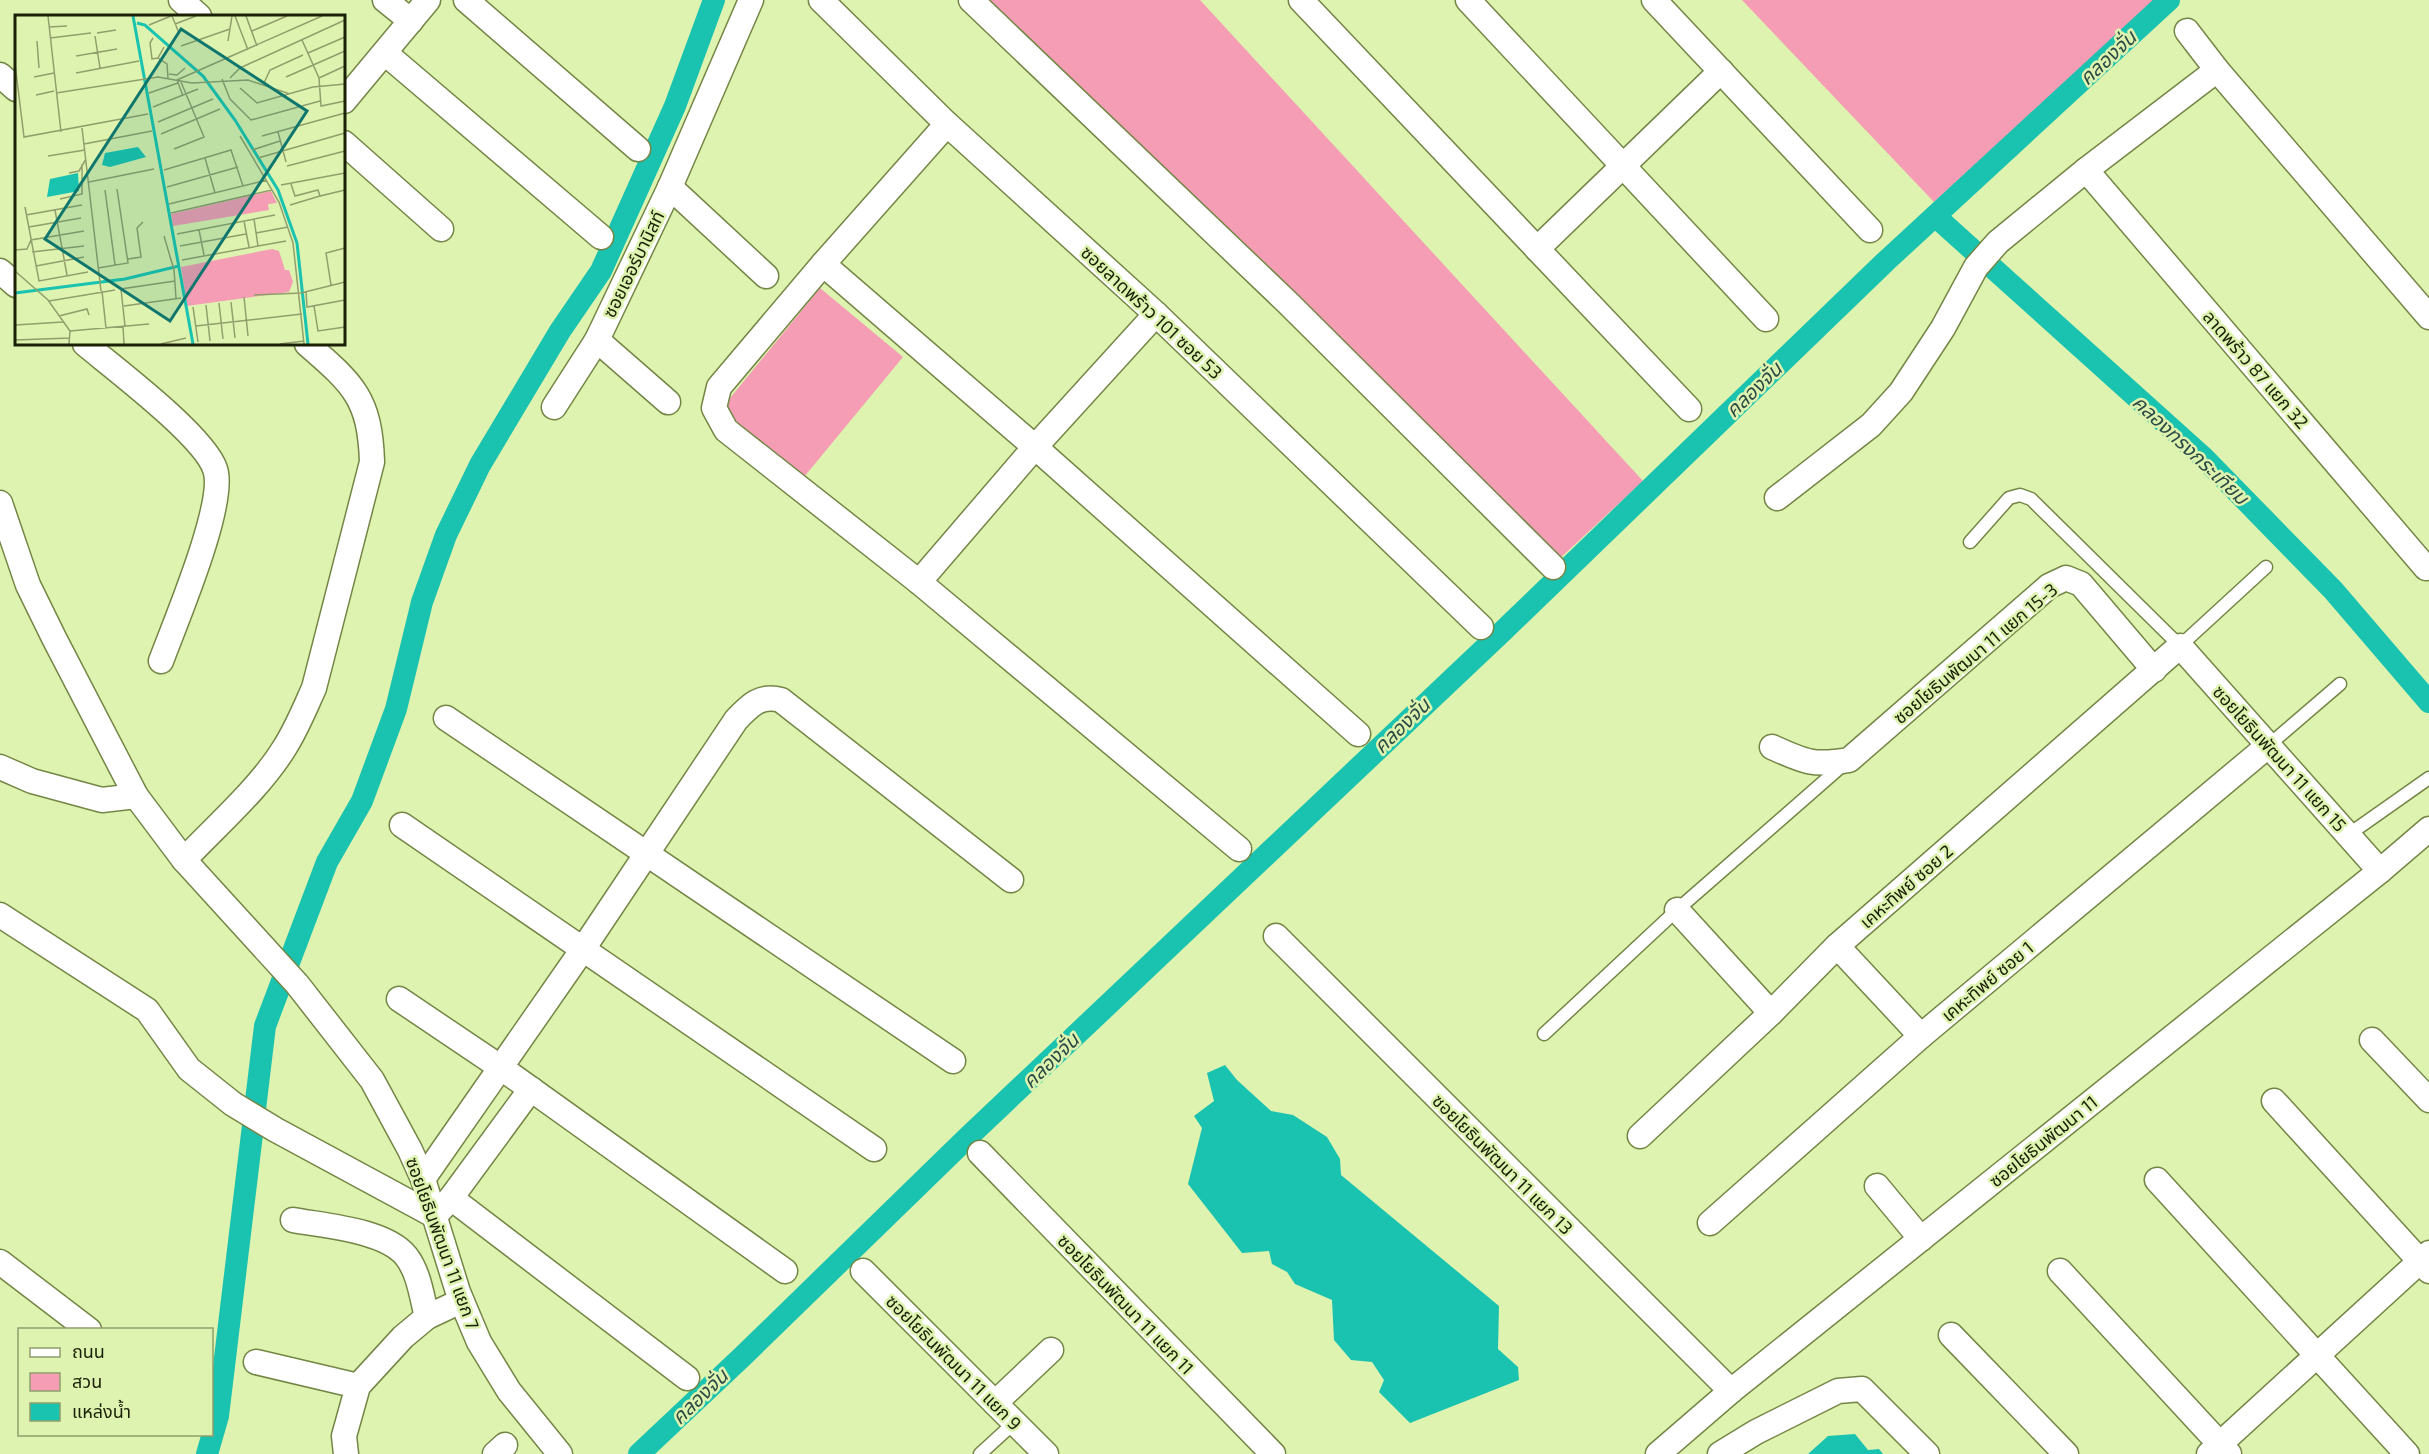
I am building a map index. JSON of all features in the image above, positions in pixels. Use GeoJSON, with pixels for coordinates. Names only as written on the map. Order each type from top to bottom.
{"type":"FeatureCollection","features":[{"type":"Feature","properties":{"kind":"street"},"geometry":{"type":"LineString","coordinates":[[181,0],[199,15]]}},
{"type":"Feature","properties":{"kind":"street"},"geometry":{"type":"LineString","coordinates":[[385,0],[411,21]]}},
{"type":"Feature","properties":{"kind":"street"},"geometry":{"type":"LineString","coordinates":[[345,100],[428,0]]}},
{"type":"Feature","properties":{"kind":"street"},"geometry":{"type":"LineString","coordinates":[[466,0],[638,149]]}},
{"type":"Feature","properties":{"kind":"street","name":"ซอยเออร์บานิสท์"},"geometry":{"type":"LineString","coordinates":[[554,407],[597,340],[670,188],[751,0]]}},
{"type":"Feature","properties":{"kind":"street","name":"ซอยลาดพร้าว 101 ซอย 53"},"geometry":{"type":"LineString","coordinates":[[821,0],[947,124],[1156,314],[1481,627]]}},
{"type":"Feature","properties":{"kind":"street"},"geometry":{"type":"LineString","coordinates":[[971,0],[1288,303],[1553,567]]}},
{"type":"Feature","properties":{"kind":"street"},"geometry":{"type":"LineString","coordinates":[[1301,0],[1689,409]]}},
{"type":"Feature","properties":{"kind":"street"},"geometry":{"type":"LineString","coordinates":[[1468,0],[1766,319]]}},
{"type":"Feature","properties":{"kind":"street"},"geometry":{"type":"LineString","coordinates":[[1654,0],[1870,230]]}},
{"type":"Feature","properties":{"kind":"street"},"geometry":{"type":"LineString","coordinates":[[2187,31],[2217,70],[2429,317]]}},
{"type":"Feature","properties":{"kind":"street"},"geometry":{"type":"LineString","coordinates":[[386,52],[601,237]]}},
{"type":"Feature","properties":{"kind":"street"},"geometry":{"type":"LineString","coordinates":[[1777,498],[1871,424],[1901,393],[1981,261],[1998,242],[2086,170],[2217,70]]}},
{"type":"Feature","properties":{"kind":"street"},"geometry":{"type":"LineString","coordinates":[[1537,249],[1721,71]]}},
{"type":"Feature","properties":{"kind":"street"},"geometry":{"type":"LineString","coordinates":[[0,75],[15,88]]}},
{"type":"Feature","properties":{"kind":"street"},"geometry":{"type":"LineString","coordinates":[[947,124],[823,264],[719,387],[714,408],[726,430],[919,582],[1239,849]]}},
{"type":"Feature","properties":{"kind":"street"},"geometry":{"type":"LineString","coordinates":[[345,143],[441,229]]}},
{"type":"Feature","properties":{"kind":"street","name":"ลาดพร้าว 87 แยก 32"},"geometry":{"type":"LineString","coordinates":[[2086,170],[2428,567]]}},
{"type":"Feature","properties":{"kind":"street","name":"ซอยเออร์บานิสท์"},"geometry":{"type":"LineString","coordinates":[[670,188],[766,276]]}},
{"type":"Feature","properties":{"kind":"street"},"geometry":{"type":"LineString","coordinates":[[823,264],[1035,447],[1358,734]]}},
{"type":"Feature","properties":{"kind":"street"},"geometry":{"type":"LineString","coordinates":[[0,271],[15,284]]}},
{"type":"Feature","properties":{"kind":"street"},"geometry":{"type":"LineString","coordinates":[[919,582],[1035,447],[1156,314]]}},
{"type":"Feature","properties":{"kind":"street","name":"ซอยเออร์บานิสท์"},"geometry":{"type":"LineString","coordinates":[[597,340],[669,402]]}},
{"type":"Feature","properties":{"kind":"street"},"geometry":{"type":"LineString","coordinates":[[86,345],[200,445],[215,469],[218,488],[213,516],[161,661]]}},
{"type":"Feature","properties":{"kind":"street"},"geometry":{"type":"LineString","coordinates":[[184,860],[269,770],[286,746],[301,716],[314,688],[372,462],[371,432],[362,404],[344,375],[308,345]]}},
{"type":"Feature","properties":{"kind":"street","name":"ซอยโยธินพัฒนา 11 แยก 7"},"geometry":{"type":"LineString","coordinates":[[0,503],[28,585],[136,796],[184,860],[297,984],[372,1080],[423,1179],[461,1301],[479,1342],[509,1391],[560,1454]]}},
{"type":"Feature","properties":{"kind":"street","name":"ซอยโยธินพัฒนา 11 แยก 15-3"},"geometry":{"type":"LineString","coordinates":[[1849,760],[2049,586],[2066,578],[2081,584],[2154,670]]}},
{"type":"Feature","properties":{"kind":"street","name":"เคหะทิพย์ ซอย 2"},"geometry":{"type":"LineString","coordinates":[[1640,1136],[1771,1013],[1837,946],[2180,646]]}},
{"type":"Feature","properties":{"kind":"street","name":"ซอยโยธินพัฒนา 11 แยก 15"},"geometry":{"type":"LineString","coordinates":[[2180,646],[2380,871]]}},
{"type":"Feature","properties":{"kind":"street"},"geometry":{"type":"LineString","coordinates":[[423,1179],[583,949],[736,720],[760,699],[771,697],[781,700],[1011,880]]}},
{"type":"Feature","properties":{"kind":"street"},"geometry":{"type":"LineString","coordinates":[[446,718],[953,1061]]}},
{"type":"Feature","properties":{"kind":"street","name":"เคหะทิพย์ ซอย 1"},"geometry":{"type":"LineString","coordinates":[[1710,1223],[1922,1036],[2269,745]]}},
{"type":"Feature","properties":{"kind":"street"},"geometry":{"type":"LineString","coordinates":[[1772,747],[1807,763],[1849,760]]}},
{"type":"Feature","properties":{"kind":"street"},"geometry":{"type":"LineString","coordinates":[[0,767],[32,781],[102,800],[136,796]]}},
{"type":"Feature","properties":{"kind":"street"},"geometry":{"type":"LineString","coordinates":[[402,825],[874,1149]]}},
{"type":"Feature","properties":{"kind":"street","name":"ซอยโยธินพัฒนา 11"},"geometry":{"type":"LineString","coordinates":[[1658,1454],[1731,1391],[2380,871],[2429,829]]}},
{"type":"Feature","properties":{"kind":"street"},"geometry":{"type":"LineString","coordinates":[[1677,910],[1771,1013]]}},
{"type":"Feature","properties":{"kind":"street"},"geometry":{"type":"LineString","coordinates":[[0,915],[147,1010],[189,1069],[233,1104],[276,1130],[435,1216],[451,1198],[531,1089]]}},
{"type":"Feature","properties":{"kind":"street","name":"ซอยโยธินพัฒนา 11 แยก 13"},"geometry":{"type":"LineString","coordinates":[[1276,936],[1731,1391]]}},
{"type":"Feature","properties":{"kind":"street"},"geometry":{"type":"LineString","coordinates":[[1837,946],[1922,1036]]}},
{"type":"Feature","properties":{"kind":"street"},"geometry":{"type":"LineString","coordinates":[[399,999],[531,1089],[785,1271]]}},
{"type":"Feature","properties":{"kind":"street"},"geometry":{"type":"LineString","coordinates":[[2372,1040],[2429,1100]]}},
{"type":"Feature","properties":{"kind":"street"},"geometry":{"type":"LineString","coordinates":[[2060,1271],[2219,1451],[2316,1356],[2426,1262],[2274,1101]]}},
{"type":"Feature","properties":{"kind":"street","name":"ซอยโยธินพัฒนา 11 แยก 11"},"geometry":{"type":"LineString","coordinates":[[980,1153],[1273,1454]]}},
{"type":"Feature","properties":{"kind":"street"},"geometry":{"type":"LineString","coordinates":[[2157,1180],[2407,1454]]}},
{"type":"Feature","properties":{"kind":"street"},"geometry":{"type":"LineString","coordinates":[[1877,1186],[1921,1239]]}},
{"type":"Feature","properties":{"kind":"street"},"geometry":{"type":"LineString","coordinates":[[451,1198],[687,1378]]}},
{"type":"Feature","properties":{"kind":"street"},"geometry":{"type":"LineString","coordinates":[[293,1220],[382,1238],[397,1247],[407,1257],[416,1275],[427,1317]]}},
{"type":"Feature","properties":{"kind":"street"},"geometry":{"type":"LineString","coordinates":[[0,1262],[88,1328]]}},
{"type":"Feature","properties":{"kind":"street","name":"ซอยโยธินพัฒนา 11 แยก 9"},"geometry":{"type":"LineString","coordinates":[[863,1271],[1046,1454]]}},
{"type":"Feature","properties":{"kind":"street"},"geometry":{"type":"LineString","coordinates":[[346,1454],[344,1436],[358,1386],[404,1337],[427,1317],[461,1301]]}},
{"type":"Feature","properties":{"kind":"street"},"geometry":{"type":"LineString","coordinates":[[1952,1335],[2066,1454]]}},
{"type":"Feature","properties":{"kind":"street"},"geometry":{"type":"LineString","coordinates":[[995,1403],[1051,1350]]}},
{"type":"Feature","properties":{"kind":"street"},"geometry":{"type":"LineString","coordinates":[[256,1362],[358,1386]]}},
{"type":"Feature","properties":{"kind":"street"},"geometry":{"type":"LineString","coordinates":[[1720,1454],[1756,1432],[1838,1390],[1862,1389],[1927,1454]]}},
{"type":"Feature","properties":{"kind":"lane"},"geometry":{"type":"LineString","coordinates":[[1970,542],[2009,498],[2020,495],[2031,499],[2180,646],[2266,567]]}},
{"type":"Feature","properties":{"kind":"lane"},"geometry":{"type":"LineString","coordinates":[[2269,745],[2340,684]]}},
{"type":"Feature","properties":{"kind":"lane"},"geometry":{"type":"LineString","coordinates":[[1544,1034],[1677,910],[1849,760]]}},
{"type":"Feature","properties":{"kind":"lane"},"geometry":{"type":"LineString","coordinates":[[2348,835],[2429,778]]}},
{"type":"Feature","properties":{"kind":"lane"},"geometry":{"type":"LineString","coordinates":[[980,1454],[1015,1422]]}},
{"type":"Feature","properties":{"kind":"green space"},"geometry":{"type":"Polygon","coordinates":[[[979,0],[1200,0],[1643,481],[1556,562],[979,0]]]}},
{"type":"Feature","properties":{"kind":"green space"},"geometry":{"type":"Polygon","coordinates":[[[1742,0],[2154,0],[1934,202],[1742,0]]]}},
{"type":"Feature","properties":{"kind":"green space"},"geometry":{"type":"Polygon","coordinates":[[[820,288],[903,357],[804,477],[721,409],[820,288]]]}},
{"type":"Feature","properties":{"kind":"water"},"geometry":{"type":"Polygon","coordinates":[[[1225,1065],[1237,1080],[1271,1111],[1293,1115],[1327,1137],[1340,1159],[1341,1175],[1499,1306],[1498,1349],[1518,1367],[1519,1380],[1410,1423],[1379,1392],[1384,1380],[1372,1362],[1351,1360],[1334,1340],[1332,1300],[1295,1284],[1287,1272],[1272,1264],[1269,1251],[1242,1253],[1188,1184],[1202,1128],[1194,1116],[1214,1101],[1207,1073],[1225,1065]]]}},
{"type":"Feature","properties":{"kind":"water"},"geometry":{"type":"Polygon","coordinates":[[[1855,1434],[1868,1450],[1879,1449],[1883,1454],[1808,1454],[1828,1436],[1855,1434]]]}},
{"type":"Feature","properties":{"kind":"waterway"},"geometry":{"type":"LineString","coordinates":[[213,1433],[218,1416],[265,1026],[327,862],[362,801],[396,709],[422,602],[446,535],[480,465],[560,331],[601,271],[675,106],[714,0]]}},
{"type":"Feature","properties":{"kind":"waterway","name":"คลองจั่น"},"geometry":{"type":"LineString","coordinates":[[639,1454],[967,1138],[1504,630],[1885,262],[2169,0]]}},
{"type":"Feature","properties":{"kind":"waterway","name":"คลองทรงกระเทียม"},"geometry":{"type":"LineString","coordinates":[[1935,216],[2204,458],[2333,590],[2429,702]]}},
{"type":"Feature","properties":{"kind":"waterway"},"geometry":{"type":"LineString","coordinates":[[207,1454],[212,1436]]}}]}
